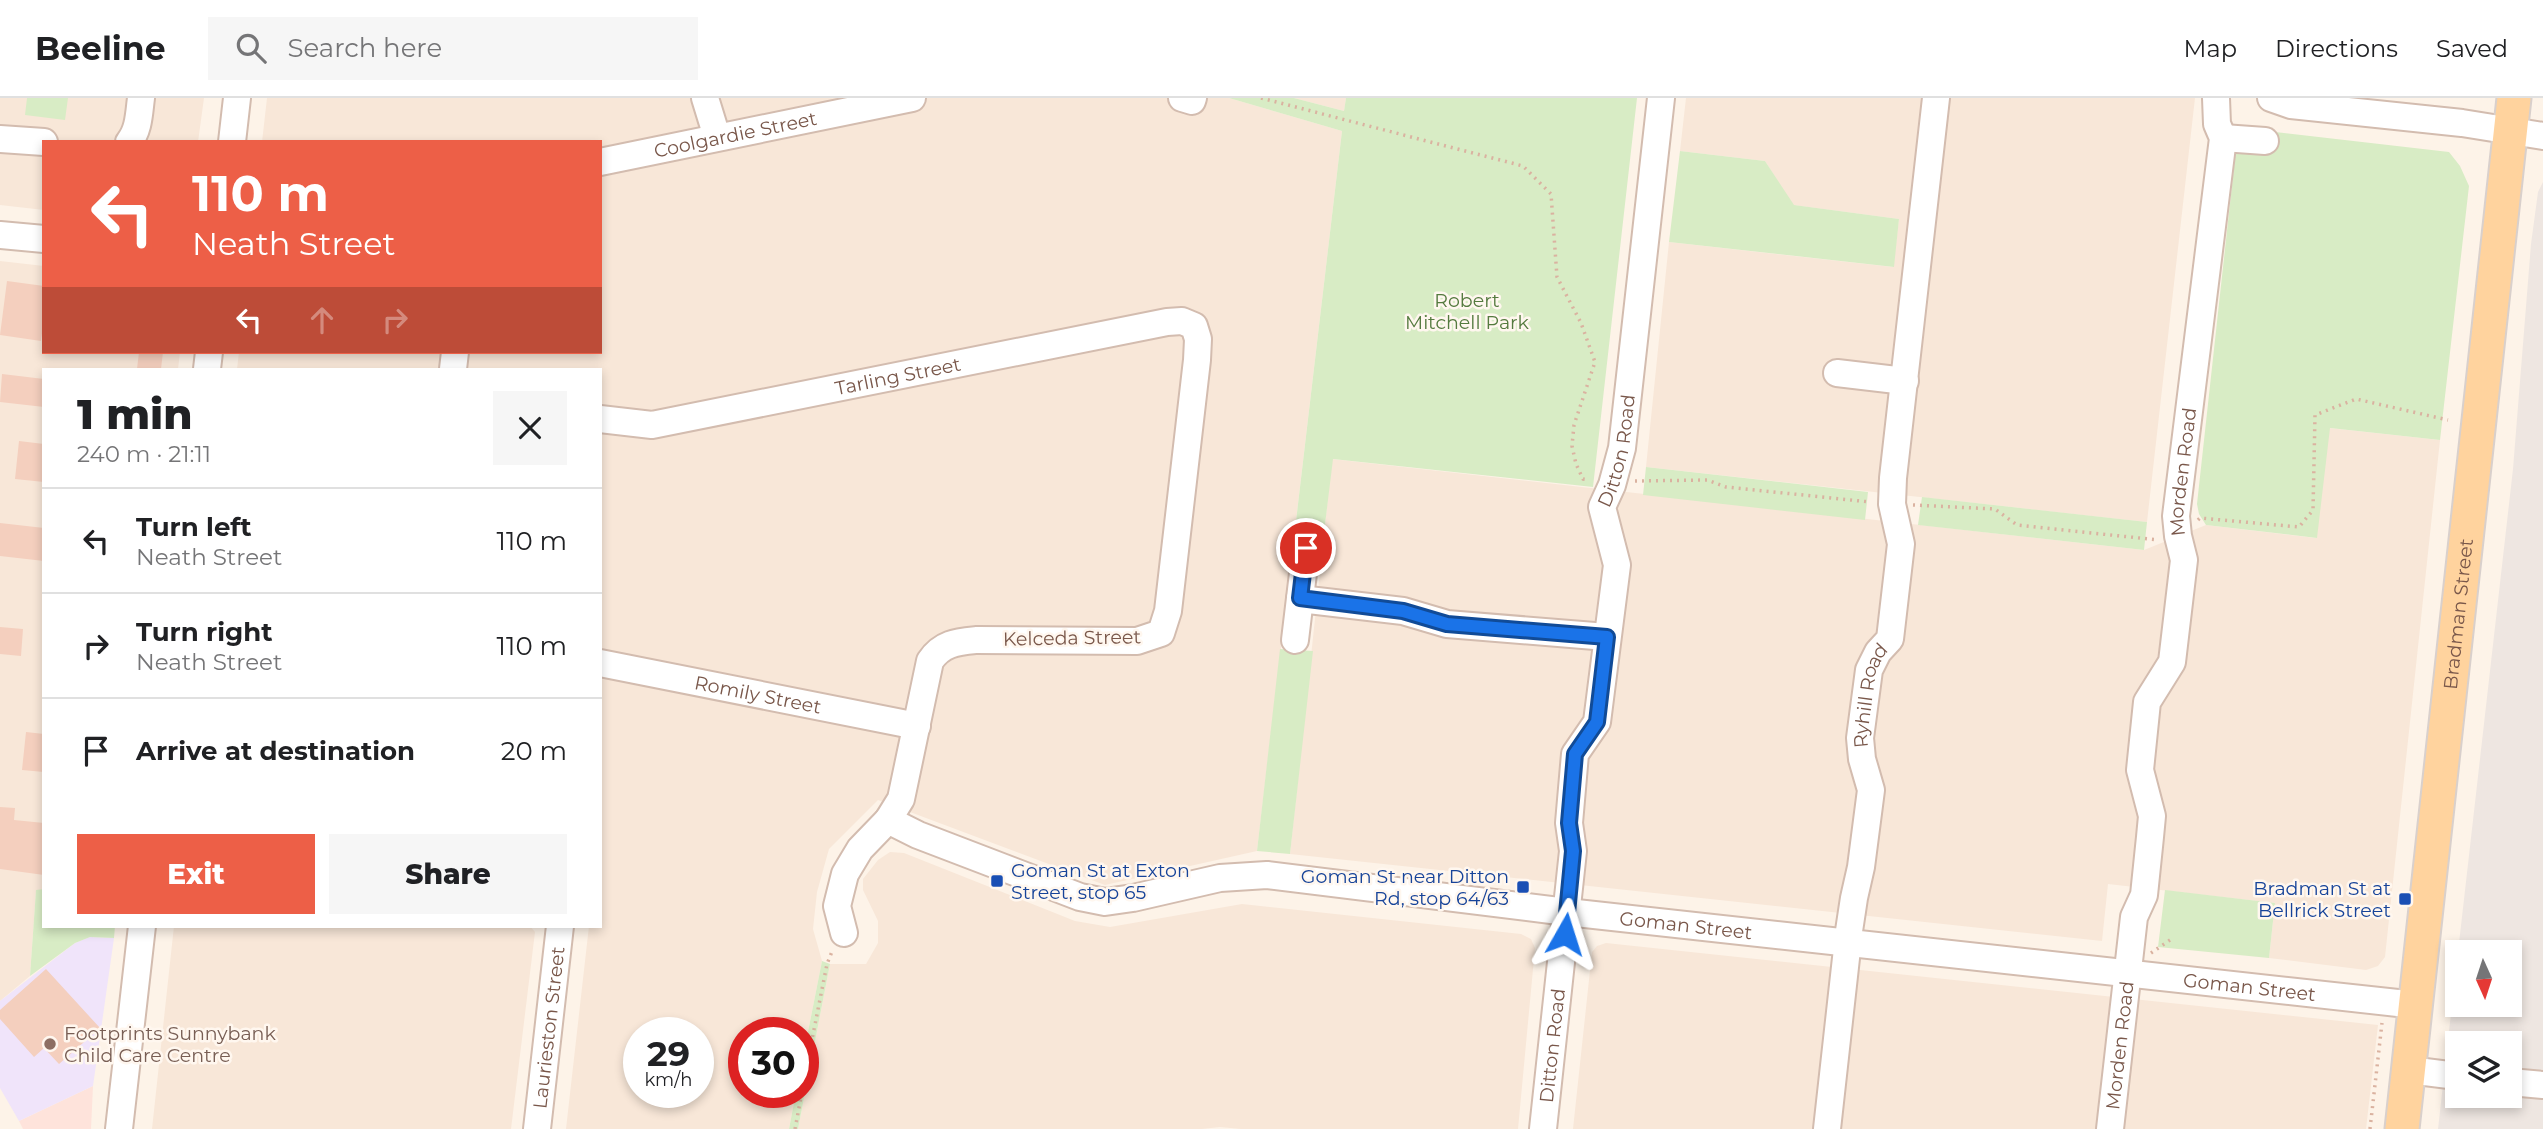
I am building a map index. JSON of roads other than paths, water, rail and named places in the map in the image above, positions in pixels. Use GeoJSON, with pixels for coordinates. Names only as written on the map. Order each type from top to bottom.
{"type":"FeatureCollection","features":[{"type":"Feature","properties":{"kind":"main road","name":"Bradman Street"},"geometry":{"type":"LineString","coordinates":[[2402,1129],[2514,98]]}},
{"type":"Feature","properties":{"kind":"street"},"geometry":{"type":"LineString","coordinates":[[132,140],[138,123],[141,98]]}},
{"type":"Feature","properties":{"kind":"street"},"geometry":{"type":"LineString","coordinates":[[232,140],[237,98]]}},
{"type":"Feature","properties":{"kind":"street"},"geometry":{"type":"LineString","coordinates":[[705,98],[717,137]]}},
{"type":"Feature","properties":{"kind":"street","name":"Coolgardie Street"},"geometry":{"type":"LineString","coordinates":[[602,162],[912,98]]}},
{"type":"Feature","properties":{"kind":"street"},"geometry":{"type":"LineString","coordinates":[[1182,98],[1193,98]]}},
{"type":"Feature","properties":{"kind":"street","name":"Ditton Road"},"geometry":{"type":"LineString","coordinates":[[1543,1129],[1573,851],[1569,823],[1575,754],[1597,722],[1617,565],[1602,507],[1612,485],[1622,448],[1661,98]]}},
{"type":"Feature","properties":{"kind":"street","name":"Ryhill Road"},"geometry":{"type":"LineString","coordinates":[[1827,1129],[1848,942],[1871,790],[1862,759],[1860,738],[1869,670],[1878,652],[1890,639],[1901,544],[1892,504],[1936,98]]}},
{"type":"Feature","properties":{"kind":"street","name":"Morden Road"},"geometry":{"type":"LineString","coordinates":[[2110,1129],[2134,917],[2144,895],[2152,816],[2140,770],[2147,702],[2172,662],[2183,560],[2176,516],[2223,138],[2217,124],[2216,98]]}},
{"type":"Feature","properties":{"kind":"street"},"geometry":{"type":"LineString","coordinates":[[2270,98],[2291,105],[2462,123],[2543,136]]}},
{"type":"Feature","properties":{"kind":"street"},"geometry":{"type":"LineString","coordinates":[[2223,138],[2265,141]]}},
{"type":"Feature","properties":{"kind":"street"},"geometry":{"type":"LineString","coordinates":[[0,139],[42,142]]}},
{"type":"Feature","properties":{"kind":"street"},"geometry":{"type":"LineString","coordinates":[[0,235],[42,239]]}},
{"type":"Feature","properties":{"kind":"street","name":"Tarling Street"},"geometry":{"type":"LineString","coordinates":[[602,419],[652,425],[1167,322],[1182,321],[1194,326]]}},
{"type":"Feature","properties":{"kind":"street","name":"Kelceda Street"},"geometry":{"type":"LineString","coordinates":[[844,933],[837,906],[845,874],[860,849],[888,820],[901,799],[930,661],[936,652],[952,643],[977,640],[1137,641],[1161,633],[1168,611],[1197,360],[1198,339],[1194,326]]}},
{"type":"Feature","properties":{"kind":"street"},"geometry":{"type":"LineString","coordinates":[[1837,373],[1905,381]]}},
{"type":"Feature","properties":{"kind":"street"},"geometry":{"type":"LineString","coordinates":[[1295,640],[1306,548]]}},
{"type":"Feature","properties":{"kind":"street"},"geometry":{"type":"LineString","coordinates":[[1300,598],[1403,611],[1447,624],[1607,637]]}},
{"type":"Feature","properties":{"kind":"street","name":"Romily Street"},"geometry":{"type":"LineString","coordinates":[[602,663],[917,726]]}},
{"type":"Feature","properties":{"kind":"street","name":"Goman Street"},"geometry":{"type":"LineString","coordinates":[[888,820],[918,835],[1055,888],[1105,902],[1220,878],[1267,875],[1567,912],[2416,1004]]}},
{"type":"Feature","properties":{"kind":"street"},"geometry":{"type":"LineString","coordinates":[[119,1129],[142,928]]}},
{"type":"Feature","properties":{"kind":"street","name":"Laurieston Street"},"geometry":{"type":"LineString","coordinates":[[537,1129],[560,928]]}},
{"type":"Feature","properties":{"kind":"street"},"geometry":{"type":"LineString","coordinates":[[2409,1070],[2445,1074]]}},
{"type":"Feature","properties":{"kind":"street"},"geometry":{"type":"LineString","coordinates":[[2522,1083],[2543,1085]]}},
{"type":"Feature","properties":{"kind":"place","name":"Goman St at Exton Street, stop 65"},"geometry":{"type":"Point","coordinates":[997,881]}},
{"type":"Feature","properties":{"kind":"place","name":"Goman St near Ditton Rd, stop 64/63"},"geometry":{"type":"Point","coordinates":[1523,887]}},
{"type":"Feature","properties":{"kind":"place","name":"Bradman St at Bellrick Street"},"geometry":{"type":"Point","coordinates":[2405,899]}},
{"type":"Feature","properties":{"kind":"place","name":"Footprints Sunnybank Child Care Centre"},"geometry":{"type":"Point","coordinates":[50,1044]}},
{"type":"Feature","properties":{"kind":"park label","name":"Robert Mitchell Park"},"geometry":{"type":"Point","coordinates":[1467,311]}}]}
